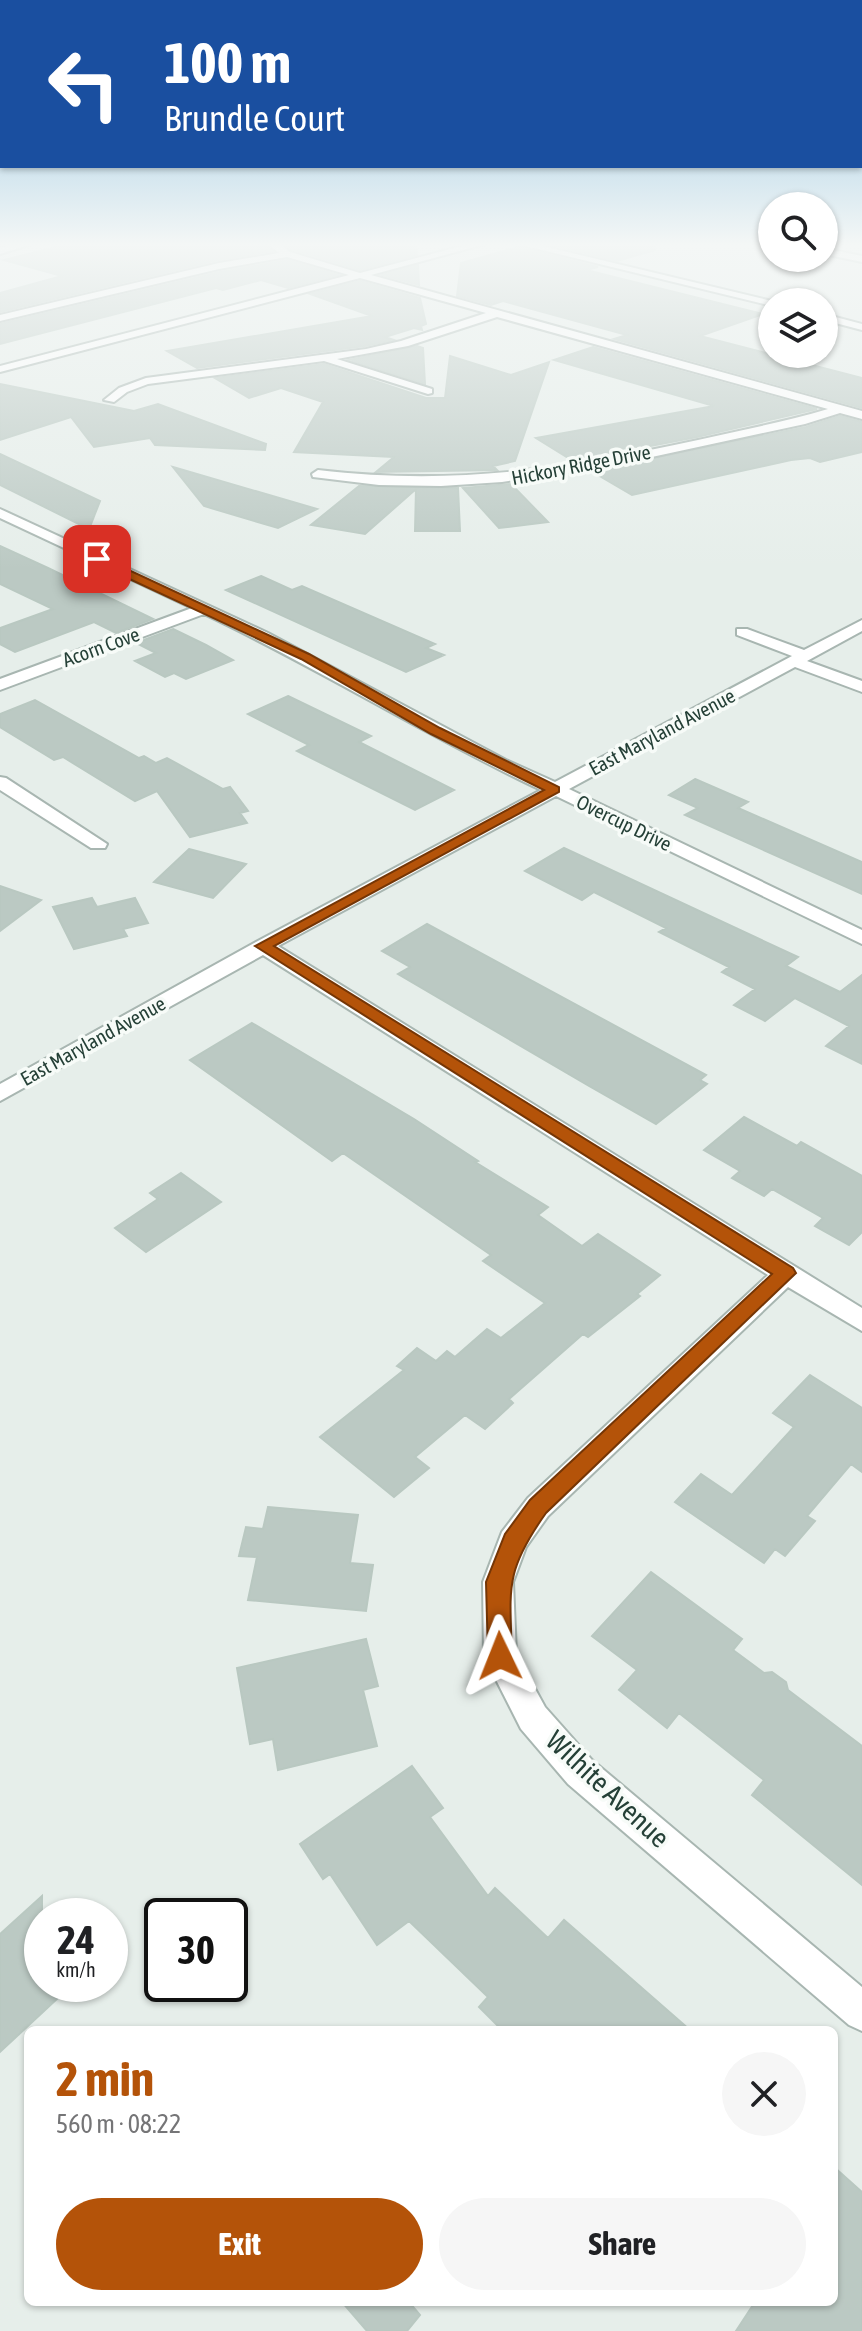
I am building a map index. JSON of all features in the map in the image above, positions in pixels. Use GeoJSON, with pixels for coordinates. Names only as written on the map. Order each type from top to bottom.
{"type":"FeatureCollection","features":[{"type":"Feature","properties":{"kind":"street"},"geometry":{"type":"LineString","coordinates":[[0,369],[71,351]]}},
{"type":"Feature","properties":{"kind":"street"},"geometry":{"type":"LineString","coordinates":[[110,400],[134,385],[154,379],[360,351]]}},
{"type":"Feature","properties":{"kind":"street"},"geometry":{"type":"LineString","coordinates":[[633,351],[862,415]]}},
{"type":"Feature","properties":{"kind":"street"},"geometry":{"type":"LineString","coordinates":[[319,357],[428,391]]}},
{"type":"Feature","properties":{"kind":"street","name":"Hickory Ridge Drive"},"geometry":{"type":"LineString","coordinates":[[318,474],[379,483],[477,483],[563,470],[805,420],[840,409]]}},
{"type":"Feature","properties":{"kind":"street","name":"Overcup Drive"},"geometry":{"type":"LineString","coordinates":[[0,513],[305,657],[436,731],[862,938]]}},
{"type":"Feature","properties":{"kind":"street","name":"Acorn Cove"},"geometry":{"type":"LineString","coordinates":[[0,685],[202,610]]}},
{"type":"Feature","properties":{"kind":"street","name":"East Maryland Avenue"},"geometry":{"type":"LineString","coordinates":[[0,1094],[263,946],[862,625]]}},
{"type":"Feature","properties":{"kind":"street"},"geometry":{"type":"LineString","coordinates":[[742,632],[862,687]]}},
{"type":"Feature","properties":{"kind":"street"},"geometry":{"type":"LineString","coordinates":[[0,782],[98,844]]}},
{"type":"Feature","properties":{"kind":"street"},"geometry":{"type":"LineString","coordinates":[[263,946],[862,1321]]}},
{"type":"Feature","properties":{"kind":"street","name":"Wilhite Avenue"},"geometry":{"type":"LineString","coordinates":[[786,1273],[538,1507],[513,1541],[498,1582],[500,1656],[533,1718],[580,1772],[862,2012]]}},
{"type":"Feature","properties":{"kind":"building"},"geometry":{"type":"Polygon","coordinates":[[[168,351],[328,351],[197,368],[168,351]]]}},
{"type":"Feature","properties":{"kind":"building"},"geometry":{"type":"Polygon","coordinates":[[[394,351],[423,351],[425,384],[349,360],[394,351]]]}},
{"type":"Feature","properties":{"kind":"building"},"geometry":{"type":"Polygon","coordinates":[[[582,351],[607,351],[817,409],[573,461],[536,438],[714,406],[554,360],[582,351]]]}},
{"type":"Feature","properties":{"kind":"building"},"geometry":{"type":"Polygon","coordinates":[[[656,351],[757,351],[758,368],[823,368],[862,378],[862,408],[656,351]]]}},
{"type":"Feature","properties":{"kind":"building"},"geometry":{"type":"Polygon","coordinates":[[[450,356],[511,375],[549,362],[515,461],[493,466],[497,470],[376,472],[394,457],[294,452],[323,402],[281,388],[249,398],[215,378],[324,364],[426,398],[445,398],[450,356]]]}},
{"type":"Feature","properties":{"kind":"building"},"geometry":{"type":"Polygon","coordinates":[[[0,384],[134,411],[158,404],[266,444],[265,450],[155,445],[150,438],[94,447],[71,417],[0,440],[0,384]]]}},
{"type":"Feature","properties":{"kind":"building"},"geometry":{"type":"Polygon","coordinates":[[[840,416],[862,422],[862,452],[820,462],[810,458],[791,460],[632,495],[591,471],[806,427],[840,416]]]}},
{"type":"Feature","properties":{"kind":"building"},"geometry":{"type":"Polygon","coordinates":[[[0,454],[100,501],[89,529],[0,485],[0,454]]]}},
{"type":"Feature","properties":{"kind":"building"},"geometry":{"type":"Polygon","coordinates":[[[173,467],[317,509],[278,528],[204,506],[173,467]]]}},
{"type":"Feature","properties":{"kind":"building"},"geometry":{"type":"Polygon","coordinates":[[[511,484],[548,522],[499,528],[463,488],[511,484]]]}},
{"type":"Feature","properties":{"kind":"building"},"geometry":{"type":"Polygon","coordinates":[[[359,486],[458,488],[460,531],[415,531],[416,489],[365,534],[311,525],[359,486]]]}},
{"type":"Feature","properties":{"kind":"building"},"geometry":{"type":"Polygon","coordinates":[[[0,546],[153,619],[116,633],[94,622],[15,652],[0,644],[0,628],[53,609],[0,584],[0,546]]]}},
{"type":"Feature","properties":{"kind":"building"},"geometry":{"type":"Polygon","coordinates":[[[261,576],[292,590],[302,586],[435,644],[426,648],[444,655],[406,672],[226,590],[261,576]]]}},
{"type":"Feature","properties":{"kind":"building"},"geometry":{"type":"Polygon","coordinates":[[[173,629],[233,660],[186,679],[174,673],[165,677],[135,661],[156,653],[136,643],[173,629]]]}},
{"type":"Feature","properties":{"kind":"building"},"geometry":{"type":"Polygon","coordinates":[[[288,696],[371,736],[359,742],[454,790],[415,810],[297,751],[309,745],[248,714],[288,696]]]}},
{"type":"Feature","properties":{"kind":"building"},"geometry":{"type":"Polygon","coordinates":[[[35,700],[139,758],[144,756],[156,763],[167,758],[223,789],[230,787],[248,811],[240,813],[247,823],[190,837],[157,791],[135,801],[63,757],[54,760],[0,727],[0,714],[35,700]]]}},
{"type":"Feature","properties":{"kind":"building"},"geometry":{"type":"Polygon","coordinates":[[[695,779],[748,802],[738,808],[862,862],[862,894],[685,815],[698,808],[669,795],[695,779]]]}},
{"type":"Feature","properties":{"kind":"building"},"geometry":{"type":"Polygon","coordinates":[[[564,848],[798,957],[786,966],[840,992],[862,975],[862,1064],[826,1046],[849,1026],[795,998],[765,1021],[734,1005],[755,989],[722,972],[729,967],[659,932],[666,928],[594,892],[582,900],[525,871],[564,848]]]}},
{"type":"Feature","properties":{"kind":"building"},"geometry":{"type":"Polygon","coordinates":[[[189,849],[246,864],[213,898],[154,882],[189,849]]]}},
{"type":"Feature","properties":{"kind":"building"},"geometry":{"type":"Polygon","coordinates":[[[0,886],[41,900],[0,931],[0,886]]]}},
{"type":"Feature","properties":{"kind":"building"},"geometry":{"type":"Polygon","coordinates":[[[92,898],[97,907],[135,898],[148,923],[123,929],[127,936],[74,949],[53,907],[92,898]]]}},
{"type":"Feature","properties":{"kind":"building"},"geometry":{"type":"Polygon","coordinates":[[[427,924],[706,1075],[700,1080],[707,1084],[656,1124],[589,1086],[398,974],[410,967],[382,951],[427,924]]]}},
{"type":"Feature","properties":{"kind":"building"},"geometry":{"type":"Polygon","coordinates":[[[252,1023],[414,1119],[478,1161],[475,1162],[548,1207],[538,1215],[582,1246],[598,1234],[660,1275],[637,1294],[640,1296],[588,1337],[583,1334],[509,1399],[513,1403],[485,1429],[465,1415],[415,1457],[429,1468],[394,1497],[320,1437],[404,1370],[397,1366],[417,1348],[436,1361],[447,1351],[455,1357],[487,1329],[501,1338],[545,1303],[483,1261],[491,1255],[343,1153],[332,1161],[190,1060],[252,1023]]]}},
{"type":"Feature","properties":{"kind":"building"},"geometry":{"type":"Polygon","coordinates":[[[744,1117],[797,1146],[801,1142],[862,1176],[862,1232],[849,1245],[815,1226],[823,1218],[772,1189],[764,1196],[732,1178],[740,1171],[704,1150],[744,1117]]]}},
{"type":"Feature","properties":{"kind":"building"},"geometry":{"type":"Polygon","coordinates":[[[181,1173],[221,1202],[146,1252],[115,1228],[158,1199],[150,1193],[181,1173]]]}},
{"type":"Feature","properties":{"kind":"building"},"geometry":{"type":"Polygon","coordinates":[[[810,1375],[862,1408],[862,1472],[851,1464],[807,1516],[815,1521],[785,1556],[775,1549],[764,1563],[675,1502],[701,1474],[732,1495],[794,1427],[773,1413],[810,1375]]]}},
{"type":"Feature","properties":{"kind":"building"},"geometry":{"type":"Polygon","coordinates":[[[268,1507],[358,1515],[350,1563],[373,1565],[366,1611],[248,1600],[257,1557],[239,1556],[246,1527],[263,1529],[268,1507]]]}},
{"type":"Feature","properties":{"kind":"building"},"geometry":{"type":"Polygon","coordinates":[[[651,1572],[742,1639],[733,1650],[764,1673],[772,1672],[786,1682],[788,1690],[862,1746],[862,1885],[752,1795],[764,1780],[679,1713],[667,1728],[619,1690],[637,1670],[592,1636],[651,1572]]]}},
{"type":"Feature","properties":{"kind":"building"},"geometry":{"type":"Polygon","coordinates":[[[366,1639],[378,1686],[363,1690],[377,1746],[278,1770],[273,1739],[250,1744],[237,1668],[366,1639]]]}},
{"type":"Feature","properties":{"kind":"building"},"geometry":{"type":"Polygon","coordinates":[[[412,1766],[443,1808],[430,1817],[488,1896],[495,1888],[548,1938],[564,1920],[685,2026],[498,2026],[479,2007],[488,1997],[409,1921],[377,1945],[330,1874],[323,1879],[300,1844],[412,1766]]]}},
{"type":"Feature","properties":{"kind":"building"},"geometry":{"type":"Polygon","coordinates":[[[24,1912],[24,2002],[54,2002],[28,2026],[24,2026],[24,2030],[0,2052],[0,1934],[24,1912]]]}},
{"type":"Feature","properties":{"kind":"building"},"geometry":{"type":"Polygon","coordinates":[[[838,2171],[862,2192],[862,2331],[736,2331],[752,2306],[838,2306],[838,2171]]]}},
{"type":"Feature","properties":{"kind":"building"},"geometry":{"type":"Polygon","coordinates":[[[345,2306],[412,2306],[420,2315],[407,2331],[367,2331],[345,2306]]]}},
{"type":"Feature","properties":{"kind":"route"},"geometry":{"type":"LineString","coordinates":[[97,559],[305,657],[436,731],[555,790],[263,946],[786,1273],[538,1507],[513,1541],[498,1582],[500,1656]]}}]}
